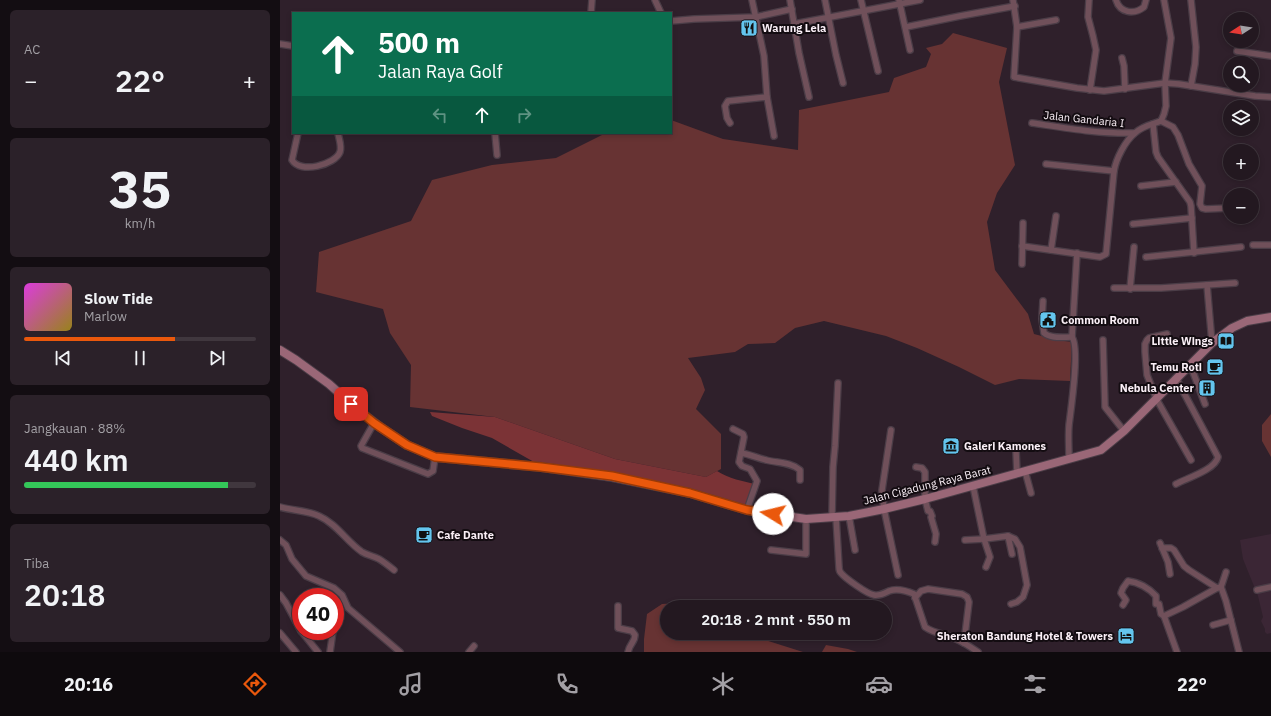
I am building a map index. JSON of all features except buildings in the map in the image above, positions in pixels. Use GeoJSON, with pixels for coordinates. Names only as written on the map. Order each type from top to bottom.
{"type":"FeatureCollection","features":[{"type":"Feature","properties":{"kind":"street"},"geometry":{"type":"LineString","coordinates":[[591,12],[592,0]]}},
{"type":"Feature","properties":{"kind":"street"},"geometry":{"type":"LineString","coordinates":[[655,0],[661,12]]}},
{"type":"Feature","properties":{"kind":"street"},"geometry":{"type":"LineString","coordinates":[[752,0],[764,56],[767,97],[774,136]]}},
{"type":"Feature","properties":{"kind":"street"},"geometry":{"type":"LineString","coordinates":[[790,0],[798,53],[809,97]]}},
{"type":"Feature","properties":{"kind":"street"},"geometry":{"type":"LineString","coordinates":[[825,0],[843,83]]}},
{"type":"Feature","properties":{"kind":"street"},"geometry":{"type":"LineString","coordinates":[[861,0],[878,71]]}},
{"type":"Feature","properties":{"kind":"street"},"geometry":{"type":"LineString","coordinates":[[794,24],[863,11],[899,2],[920,0]]}},
{"type":"Feature","properties":{"kind":"street"},"geometry":{"type":"LineString","coordinates":[[1089,0],[1088,17],[1094,36],[1096,50],[1090,90]]}},
{"type":"Feature","properties":{"kind":"street"},"geometry":{"type":"LineString","coordinates":[[1116,0],[1118,5],[1123,10],[1133,12],[1139,11],[1144,7],[1146,0]]}},
{"type":"Feature","properties":{"kind":"street"},"geometry":{"type":"LineString","coordinates":[[1022,246],[1100,257],[1106,254],[1114,171],[1118,158],[1134,133],[1142,128],[1161,121],[1166,106],[1165,83],[1171,38],[1164,0]]}},
{"type":"Feature","properties":{"kind":"street"},"geometry":{"type":"LineString","coordinates":[[1191,0],[1196,47],[1191,86]]}},
{"type":"Feature","properties":{"kind":"street"},"geometry":{"type":"LineString","coordinates":[[899,2],[906,27],[910,50]]}},
{"type":"Feature","properties":{"kind":"street"},"geometry":{"type":"LineString","coordinates":[[906,27],[1014,3],[1018,27],[1014,77],[1090,90],[1104,91],[1165,83],[1244,95],[1271,97]]}},
{"type":"Feature","properties":{"kind":"street"},"geometry":{"type":"LineString","coordinates":[[672,21],[756,17],[792,8]]}},
{"type":"Feature","properties":{"kind":"street"},"geometry":{"type":"LineString","coordinates":[[1018,27],[1056,20]]}},
{"type":"Feature","properties":{"kind":"street"},"geometry":{"type":"LineString","coordinates":[[280,44],[292,46]]}},
{"type":"Feature","properties":{"kind":"street"},"geometry":{"type":"LineString","coordinates":[[1237,51],[1271,56]]}},
{"type":"Feature","properties":{"kind":"street"},"geometry":{"type":"LineString","coordinates":[[1122,58],[1125,89]]}},
{"type":"Feature","properties":{"kind":"street"},"geometry":{"type":"LineString","coordinates":[[730,122],[727,118],[725,106],[728,101],[767,97]]}},
{"type":"Feature","properties":{"kind":"street"},"geometry":{"type":"LineString","coordinates":[[1161,121],[1173,127],[1178,135],[1189,164],[1202,186],[1200,204],[1202,208],[1206,210],[1223,209]]}},
{"type":"Feature","properties":{"kind":"street","name":"Jalan Gandaria I"},"geometry":{"type":"LineString","coordinates":[[1032,123],[1069,129],[1134,133]]}},
{"type":"Feature","properties":{"kind":"street"},"geometry":{"type":"LineString","coordinates":[[1153,124],[1156,152],[1158,157],[1190,202],[1194,253]]}},
{"type":"Feature","properties":{"kind":"street"},"geometry":{"type":"LineString","coordinates":[[298,134],[292,160],[295,164],[304,167],[320,166],[338,155],[340,151],[338,134]]}},
{"type":"Feature","properties":{"kind":"street"},"geometry":{"type":"LineString","coordinates":[[495,134],[497,156]]}},
{"type":"Feature","properties":{"kind":"street"},"geometry":{"type":"LineString","coordinates":[[1046,164],[1114,171]]}},
{"type":"Feature","properties":{"kind":"street"},"geometry":{"type":"LineString","coordinates":[[1141,186],[1176,182]]}},
{"type":"Feature","properties":{"kind":"street"},"geometry":{"type":"LineString","coordinates":[[1051,250],[1056,216]]}},
{"type":"Feature","properties":{"kind":"street"},"geometry":{"type":"LineString","coordinates":[[1133,224],[1192,218]]}},
{"type":"Feature","properties":{"kind":"street"},"geometry":{"type":"LineString","coordinates":[[1022,264],[1023,223]]}},
{"type":"Feature","properties":{"kind":"street"},"geometry":{"type":"LineString","coordinates":[[1253,245],[1271,245]]}},
{"type":"Feature","properties":{"kind":"street"},"geometry":{"type":"LineString","coordinates":[[1130,289],[1134,247]]}},
{"type":"Feature","properties":{"kind":"street"},"geometry":{"type":"LineString","coordinates":[[1146,257],[1241,247]]}},
{"type":"Feature","properties":{"kind":"street"},"geometry":{"type":"LineString","coordinates":[[1069,459],[1068,438],[1074,380],[1075,342],[1072,337],[1077,254]]}},
{"type":"Feature","properties":{"kind":"street"},"geometry":{"type":"LineString","coordinates":[[1114,288],[1161,288],[1235,283]]}},
{"type":"Feature","properties":{"kind":"street"},"geometry":{"type":"LineString","coordinates":[[1207,285],[1212,343]]}},
{"type":"Feature","properties":{"kind":"street"},"geometry":{"type":"LineString","coordinates":[[1043,301],[1042,319],[1044,333],[1047,336],[1053,337],[1072,337]]}},
{"type":"Feature","properties":{"kind":"street","name":"Jalan Cigadung Raya Barat"},"geometry":{"type":"LineString","coordinates":[[280,350],[329,384],[377,425],[407,445],[435,457],[541,467],[612,476],[690,493],[747,510],[806,518],[849,516],[884,509],[1101,450],[1124,431],[1212,343],[1232,328],[1247,321],[1271,317]]}},
{"type":"Feature","properties":{"kind":"street"},"geometry":{"type":"LineString","coordinates":[[1167,334],[1149,338],[1145,344],[1147,375],[1156,398],[1191,460]]}},
{"type":"Feature","properties":{"kind":"street"},"geometry":{"type":"LineString","coordinates":[[1102,340],[1105,409],[1124,431]]}},
{"type":"Feature","properties":{"kind":"street"},"geometry":{"type":"LineString","coordinates":[[1190,364],[1205,404]]}},
{"type":"Feature","properties":{"kind":"street"},"geometry":{"type":"LineString","coordinates":[[1176,378],[1218,458],[1216,462],[1206,470],[1176,484]]}},
{"type":"Feature","properties":{"kind":"street"},"geometry":{"type":"LineString","coordinates":[[838,383],[835,446],[832,467],[834,517],[840,572],[856,585],[874,595],[896,590],[915,594],[925,627],[929,630],[964,643],[975,651]]}},
{"type":"Feature","properties":{"kind":"street"},"geometry":{"type":"LineString","coordinates":[[377,425],[360,446],[362,448],[428,474],[433,471],[435,457]]}},
{"type":"Feature","properties":{"kind":"street"},"geometry":{"type":"LineString","coordinates":[[733,430],[744,436],[739,462],[750,469],[757,481],[747,510]]}},
{"type":"Feature","properties":{"kind":"street"},"geometry":{"type":"LineString","coordinates":[[891,430],[882,490],[884,509],[898,575]]}},
{"type":"Feature","properties":{"kind":"street"},"geometry":{"type":"LineString","coordinates":[[741,452],[764,460],[791,464],[800,470],[800,480]]}},
{"type":"Feature","properties":{"kind":"street"},"geometry":{"type":"LineString","coordinates":[[1016,452],[1021,472],[1031,493]]}},
{"type":"Feature","properties":{"kind":"street"},"geometry":{"type":"LineString","coordinates":[[916,467],[922,468],[925,472],[925,499],[928,511],[930,511],[932,516],[936,534],[935,542]]}},
{"type":"Feature","properties":{"kind":"street"},"geometry":{"type":"LineString","coordinates":[[972,486],[984,539],[990,557],[986,567]]}},
{"type":"Feature","properties":{"kind":"street"},"geometry":{"type":"LineString","coordinates":[[280,508],[299,510],[321,516],[333,524],[362,552],[378,559],[394,570]]}},
{"type":"Feature","properties":{"kind":"street"},"geometry":{"type":"LineString","coordinates":[[849,516],[855,550]]}},
{"type":"Feature","properties":{"kind":"street"},"geometry":{"type":"LineString","coordinates":[[771,550],[806,554],[806,518]]}},
{"type":"Feature","properties":{"kind":"street"},"geometry":{"type":"LineString","coordinates":[[1008,536],[1012,554]]}},
{"type":"Feature","properties":{"kind":"street"},"geometry":{"type":"LineString","coordinates":[[965,540],[1008,536],[1015,539],[1020,547],[1027,584],[1023,597],[1018,602],[1011,604]]}},
{"type":"Feature","properties":{"kind":"street"},"geometry":{"type":"LineString","coordinates":[[280,540],[286,545],[292,559],[306,576],[334,588],[342,595],[348,608],[400,652]]}},
{"type":"Feature","properties":{"kind":"street"},"geometry":{"type":"LineString","coordinates":[[1170,574],[1168,562],[1161,545],[1174,550],[1184,566],[1189,570],[1219,587],[1226,601],[1239,652]]}},
{"type":"Feature","properties":{"kind":"street"},"geometry":{"type":"LineString","coordinates":[[1164,616],[1219,587],[1226,572]]}},
{"type":"Feature","properties":{"kind":"street"},"geometry":{"type":"LineString","coordinates":[[1123,605],[1126,600],[1121,593],[1128,581],[1149,589],[1156,596],[1155,602],[1156,604],[1159,604],[1161,614],[1164,616],[1177,652]]}},
{"type":"Feature","properties":{"kind":"street"},"geometry":{"type":"LineString","coordinates":[[1257,590],[1271,587]]}},
{"type":"Feature","properties":{"kind":"street"},"geometry":{"type":"LineString","coordinates":[[915,598],[921,591],[927,589],[962,594],[967,597],[969,602],[964,643]]}},
{"type":"Feature","properties":{"kind":"street"},"geometry":{"type":"LineString","coordinates":[[280,595],[292,614]]}},
{"type":"Feature","properties":{"kind":"street"},"geometry":{"type":"LineString","coordinates":[[618,606],[618,628],[632,632],[636,635],[634,641],[629,646],[628,652]]}},
{"type":"Feature","properties":{"kind":"street"},"geometry":{"type":"LineString","coordinates":[[1213,625],[1231,620]]}},
{"type":"Feature","properties":{"kind":"street"},"geometry":{"type":"LineString","coordinates":[[280,633],[296,652]]}},
{"type":"Feature","properties":{"kind":"street"},"geometry":{"type":"LineString","coordinates":[[308,640],[318,652]]}},
{"type":"Feature","properties":{"kind":"street"},"geometry":{"type":"LineString","coordinates":[[330,652],[332,640]]}},
{"type":"Feature","properties":{"kind":"street"},"geometry":{"type":"LineString","coordinates":[[469,652],[474,646]]}},
{"type":"Feature","properties":{"kind":"shaded area"},"geometry":{"type":"Polygon","coordinates":[[[953,33],[1007,48],[999,82],[1015,165],[997,193],[987,222],[995,270],[1028,314],[1034,334],[1072,342],[1070,381],[1019,379],[995,385],[917,348],[886,336],[824,321],[795,328],[775,343],[748,344],[735,352],[688,358],[701,378],[705,390],[696,409],[721,434],[721,469],[706,477],[615,459],[495,417],[410,407],[411,365],[390,333],[383,309],[316,292],[319,252],[411,221],[432,180],[492,165],[556,158],[604,134],[672,134],[672,120],[723,139],[798,150],[799,110],[889,92],[894,78],[926,67],[931,54],[926,48],[942,44],[953,33]]]}},
{"type":"Feature","properties":{"kind":"shaded area"},"geometry":{"type":"Polygon","coordinates":[[[430,412],[495,417],[615,459],[706,477],[717,471],[726,476],[756,484],[747,510],[689,494],[541,466],[492,438],[432,416],[430,412]]]}},
{"type":"Feature","properties":{"kind":"shaded area"},"geometry":{"type":"Polygon","coordinates":[[[1271,414],[1271,457],[1262,441],[1262,425],[1271,414]]]}},
{"type":"Feature","properties":{"kind":"shaded area"},"geometry":{"type":"Polygon","coordinates":[[[1271,534],[1271,633],[1267,634],[1261,621],[1263,617],[1258,596],[1243,559],[1240,540],[1271,534]]]}},
{"type":"Feature","properties":{"kind":"shaded area"},"geometry":{"type":"Polygon","coordinates":[[[660,605],[660,640],[766,640],[803,652],[644,652],[647,614],[660,605]]]}},
{"type":"Feature","properties":{"kind":"shaded area"},"geometry":{"type":"Polygon","coordinates":[[[826,645],[848,649],[857,652],[822,652],[826,645]]]}},
{"type":"Feature","properties":{"kind":"place","name":"Warung Lela"},"geometry":{"type":"Point","coordinates":[749,28]}},
{"type":"Feature","properties":{"kind":"place","name":"Common Room"},"geometry":{"type":"Point","coordinates":[1048,320]}},
{"type":"Feature","properties":{"kind":"place","name":"Little Wings"},"geometry":{"type":"Point","coordinates":[1226,341]}},
{"type":"Feature","properties":{"kind":"place","name":"Temu Roti"},"geometry":{"type":"Point","coordinates":[1215,367]}},
{"type":"Feature","properties":{"kind":"place","name":"Nebula Center"},"geometry":{"type":"Point","coordinates":[1207,388]}},
{"type":"Feature","properties":{"kind":"place","name":"Galeri Kamones"},"geometry":{"type":"Point","coordinates":[951,446]}},
{"type":"Feature","properties":{"kind":"place","name":"Cafe Dante"},"geometry":{"type":"Point","coordinates":[424,535]}},
{"type":"Feature","properties":{"kind":"place","name":"Sheraton Bandung Hotel & Towers"},"geometry":{"type":"Point","coordinates":[1126,636]}},
{"type":"Feature","properties":{"kind":"route"},"geometry":{"type":"LineString","coordinates":[[351,404],[374,423],[407,445],[435,457],[541,467],[612,476],[690,493],[747,510],[773,514]]}}]}
